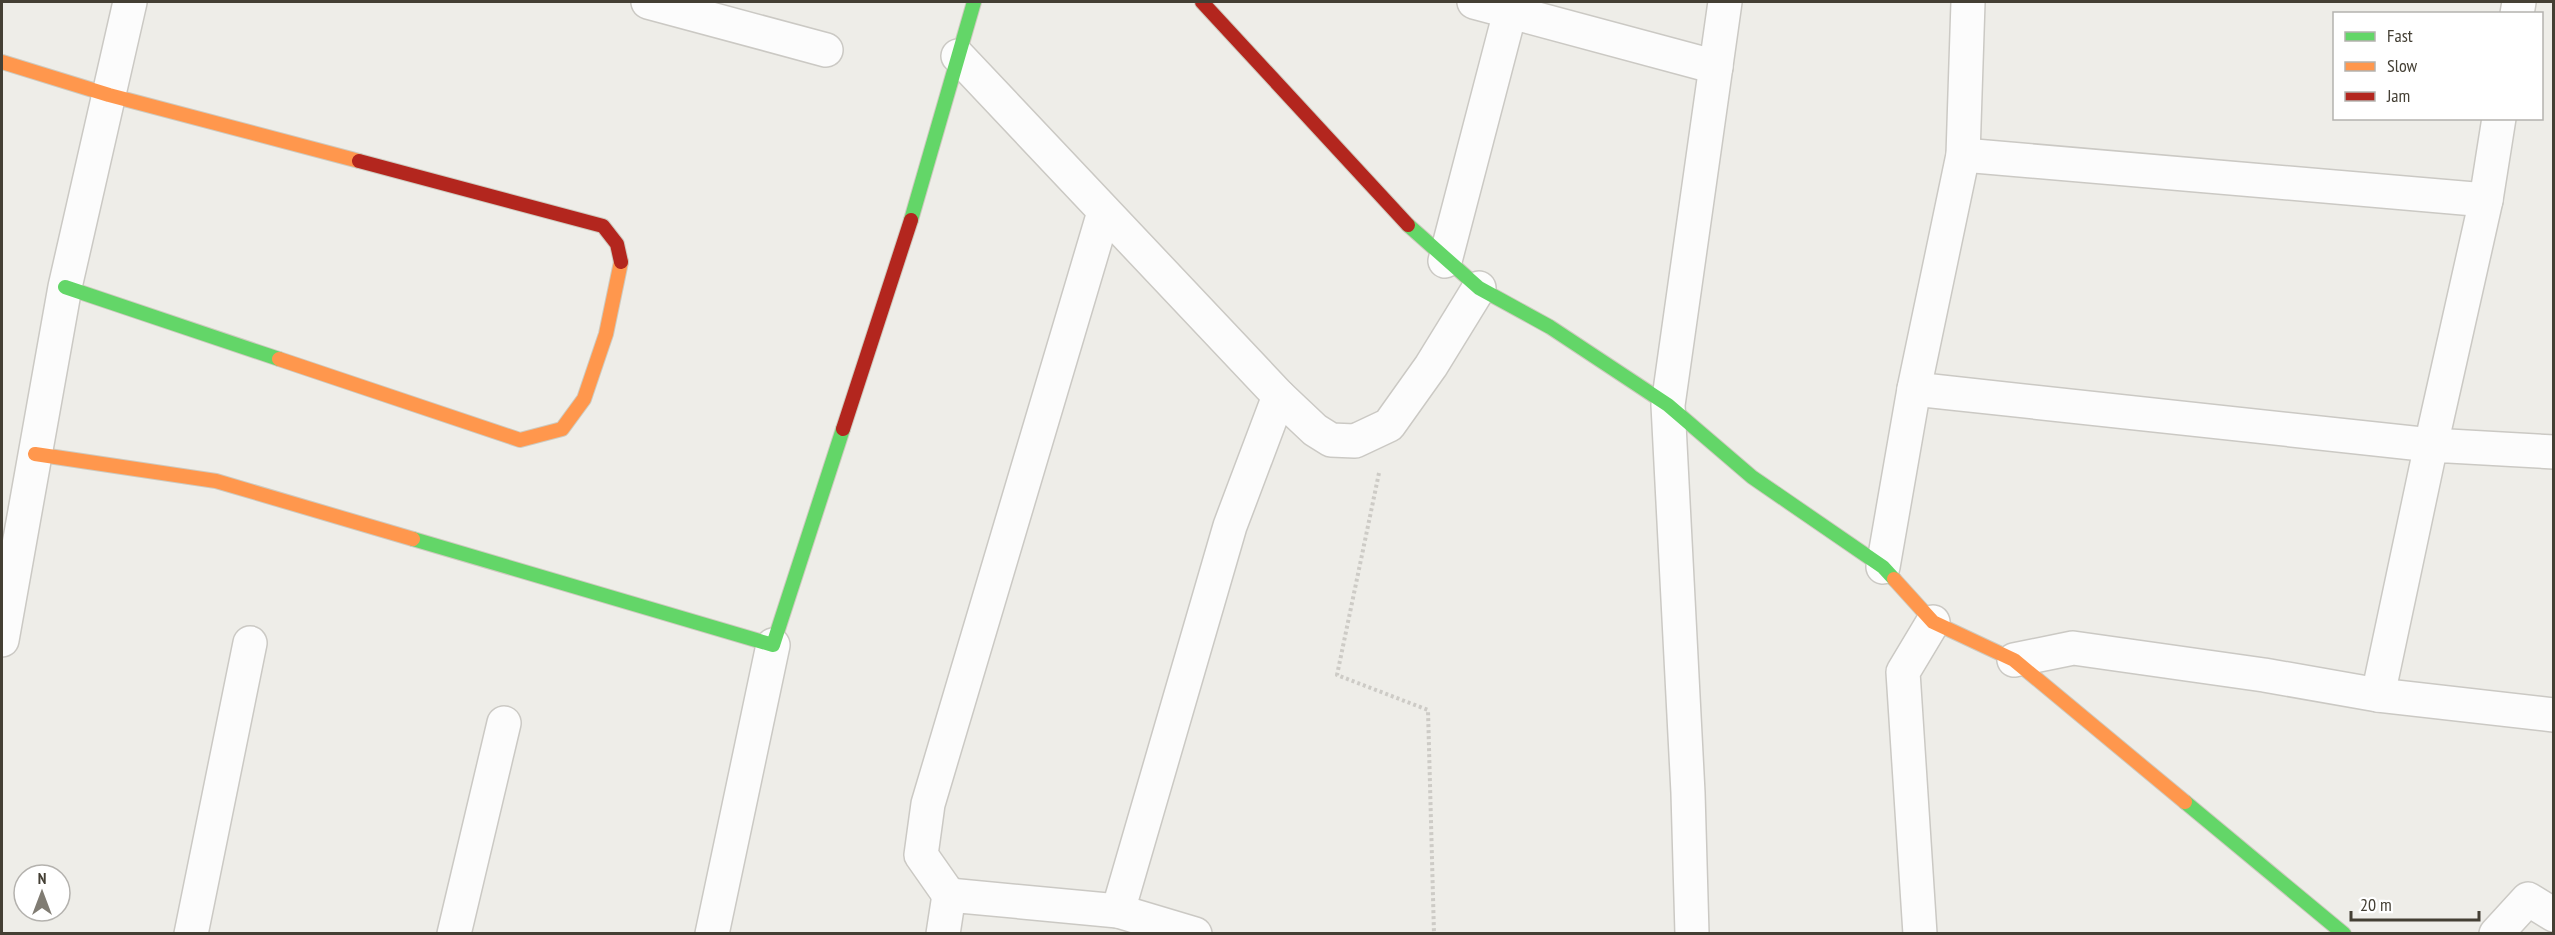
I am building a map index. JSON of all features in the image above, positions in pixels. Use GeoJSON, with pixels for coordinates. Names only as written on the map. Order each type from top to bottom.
{"type":"FeatureCollection","features":[{"type":"Feature","properties":{"kind":"street"},"geometry":{"type":"LineString","coordinates":[[2,640],[65,287],[130,2]]}},
{"type":"Feature","properties":{"kind":"street"},"geometry":{"type":"LineString","coordinates":[[648,2],[826,50]]}},
{"type":"Feature","properties":{"kind":"street"},"geometry":{"type":"LineString","coordinates":[[712,933],[773,645],[911,220],[974,2]]}},
{"type":"Feature","properties":{"kind":"street"},"geometry":{"type":"LineString","coordinates":[[1202,2],[1415,233],[1445,261],[1479,288],[1550,327],[1668,405],[1752,477],[1883,567],[1933,622],[2014,660],[2343,933]]}},
{"type":"Feature","properties":{"kind":"street"},"geometry":{"type":"LineString","coordinates":[[1474,2],[1716,67]]}},
{"type":"Feature","properties":{"kind":"street"},"geometry":{"type":"LineString","coordinates":[[1692,933],[1688,793],[1668,405],[1725,2]]}},
{"type":"Feature","properties":{"kind":"street"},"geometry":{"type":"LineString","coordinates":[[1883,567],[1914,389],[1963,155],[1968,2]]}},
{"type":"Feature","properties":{"kind":"street"},"geometry":{"type":"LineString","coordinates":[[1445,261],[1510,12]]}},
{"type":"Feature","properties":{"kind":"street"},"geometry":{"type":"LineString","coordinates":[[958,56],[1279,396],[1315,430],[1331,440],[1355,441],[1389,425],[1431,366],[1479,288]]}},
{"type":"Feature","properties":{"kind":"street"},"geometry":{"type":"LineString","coordinates":[[2,62],[109,95],[603,226],[617,244],[621,264],[606,334],[584,399],[562,429],[520,440],[65,287]]}},
{"type":"Feature","properties":{"kind":"street"},"geometry":{"type":"LineString","coordinates":[[2378,695],[2486,200],[2499,120]]}},
{"type":"Feature","properties":{"kind":"street"},"geometry":{"type":"LineString","coordinates":[[1963,155],[2486,200]]}},
{"type":"Feature","properties":{"kind":"street"},"geometry":{"type":"LineString","coordinates":[[943,933],[949,895],[921,855],[928,804],[1104,212]]}},
{"type":"Feature","properties":{"kind":"street"},"geometry":{"type":"LineString","coordinates":[[1914,389],[2432,445],[2553,452]]}},
{"type":"Feature","properties":{"kind":"street"},"geometry":{"type":"LineString","coordinates":[[1118,911],[1230,526],[1279,396]]}},
{"type":"Feature","properties":{"kind":"street"},"geometry":{"type":"LineString","coordinates":[[35,454],[216,481],[773,645]]}},
{"type":"Feature","properties":{"kind":"street"},"geometry":{"type":"LineString","coordinates":[[1927,928],[1903,672],[1933,622]]}},
{"type":"Feature","properties":{"kind":"street"},"geometry":{"type":"LineString","coordinates":[[191,933],[250,643]]}},
{"type":"Feature","properties":{"kind":"street"},"geometry":{"type":"LineString","coordinates":[[2014,660],[2073,648],[2264,675],[2378,695],[2553,715]]}},
{"type":"Feature","properties":{"kind":"street"},"geometry":{"type":"LineString","coordinates":[[454,933],[504,723]]}},
{"type":"Feature","properties":{"kind":"street"},"geometry":{"type":"LineString","coordinates":[[949,895],[1118,911],[1195,933]]}},
{"type":"Feature","properties":{"kind":"street"},"geometry":{"type":"LineString","coordinates":[[2496,933],[2528,899],[2553,915]]}},
{"type":"Feature","properties":{"kind":"path"},"geometry":{"type":"LineString","coordinates":[[1389,425],[1337,675],[1428,710],[1434,933]]}},
{"type":"Feature","properties":{"kind":"traffic: fast"},"geometry":{"type":"LineString","coordinates":[[911,220],[974,2]]}},
{"type":"Feature","properties":{"kind":"traffic: fast"},"geometry":{"type":"LineString","coordinates":[[1408,225],[1479,288],[1550,327],[1668,405],[1752,477],[1883,567],[1894,579]]}},
{"type":"Feature","properties":{"kind":"traffic: fast"},"geometry":{"type":"LineString","coordinates":[[65,287],[279,359]]}},
{"type":"Feature","properties":{"kind":"traffic: fast"},"geometry":{"type":"LineString","coordinates":[[413,539],[773,645],[843,429]]}},
{"type":"Feature","properties":{"kind":"traffic: fast"},"geometry":{"type":"LineString","coordinates":[[2185,802],[2344,934]]}},
{"type":"Feature","properties":{"kind":"traffic: slow"},"geometry":{"type":"LineString","coordinates":[[2,62],[109,95],[359,161]]}},
{"type":"Feature","properties":{"kind":"traffic: slow"},"geometry":{"type":"LineString","coordinates":[[279,359],[520,440],[562,429],[584,399],[606,334],[621,262]]}},
{"type":"Feature","properties":{"kind":"traffic: slow"},"geometry":{"type":"LineString","coordinates":[[35,454],[216,481],[413,539]]}},
{"type":"Feature","properties":{"kind":"traffic: slow"},"geometry":{"type":"LineString","coordinates":[[1894,579],[1933,622],[2014,660],[2185,802]]}},
{"type":"Feature","properties":{"kind":"traffic: jam"},"geometry":{"type":"LineString","coordinates":[[1202,2],[1408,225]]}},
{"type":"Feature","properties":{"kind":"traffic: jam"},"geometry":{"type":"LineString","coordinates":[[359,161],[603,226],[617,244],[621,262]]}},
{"type":"Feature","properties":{"kind":"traffic: jam"},"geometry":{"type":"LineString","coordinates":[[843,429],[911,220]]}}]}
